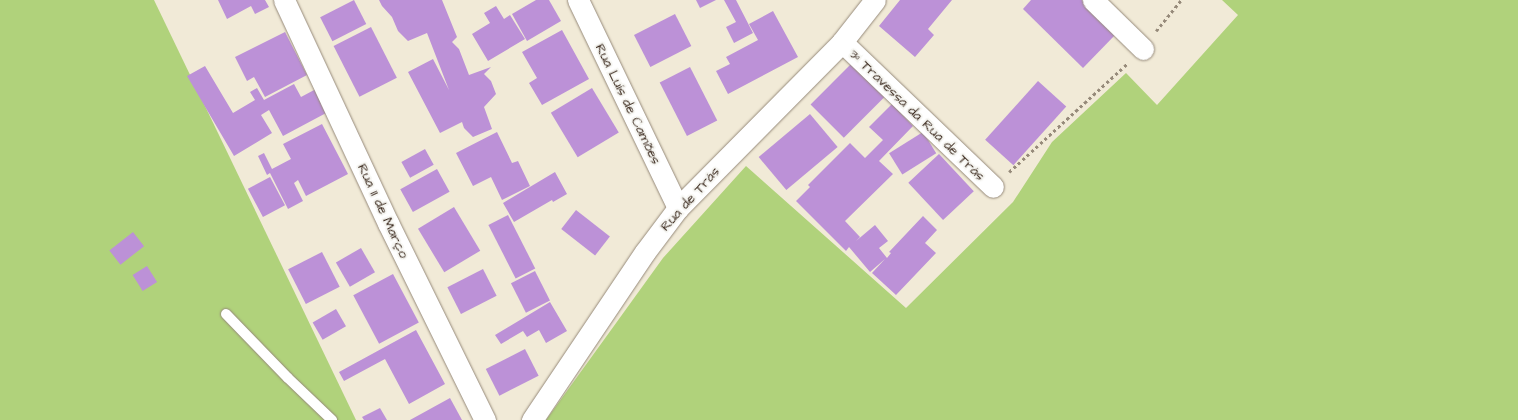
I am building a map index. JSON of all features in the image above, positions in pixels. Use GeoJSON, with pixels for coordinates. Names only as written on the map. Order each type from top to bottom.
{"type":"FeatureCollection","features":[{"type":"Feature","properties":{"kind":"street","name":"Rua 11 de Março"},"geometry":{"type":"LineString","coordinates":[[284,0],[388,223],[485,420]]}},
{"type":"Feature","properties":{"kind":"street","name":"Rua Luís de Camões"},"geometry":{"type":"LineString","coordinates":[[578,0],[678,208]]}},
{"type":"Feature","properties":{"kind":"street","name":"Rua de Trás"},"geometry":{"type":"LineString","coordinates":[[532,420],[645,252],[678,208],[842,42],[875,0]]}},
{"type":"Feature","properties":{"kind":"street"},"geometry":{"type":"LineString","coordinates":[[1093,0],[1143,49]]}},
{"type":"Feature","properties":{"kind":"street","name":"3ª Travessa da Rua de Trás"},"geometry":{"type":"LineString","coordinates":[[842,42],[993,187]]}},
{"type":"Feature","properties":{"kind":"lane"},"geometry":{"type":"LineString","coordinates":[[226,314],[288,378],[332,420]]}},
{"type":"Feature","properties":{"kind":"path"},"geometry":{"type":"LineString","coordinates":[[993,187],[1143,49],[1181,0]]}},
{"type":"Feature","properties":{"kind":"green space"},"geometry":{"type":"Polygon","coordinates":[[[0,0],[154,0],[356,420],[0,420],[0,0]]]}},
{"type":"Feature","properties":{"kind":"green space"},"geometry":{"type":"Polygon","coordinates":[[[1222,0],[1518,0],[1518,420],[546,420],[663,258],[746,166],[906,308],[1013,202],[1052,142],[1126,73],[1157,105],[1238,15],[1222,0]]]}},
{"type":"Feature","properties":{"kind":"building"},"geometry":{"type":"Polygon","coordinates":[[[218,0],[265,0],[269,7],[255,14],[251,6],[227,19],[218,0]]]}},
{"type":"Feature","properties":{"kind":"building"},"geometry":{"type":"Polygon","coordinates":[[[354,0],[366,24],[332,41],[320,17],[354,0]]]}},
{"type":"Feature","properties":{"kind":"building"},"geometry":{"type":"Polygon","coordinates":[[[379,0],[442,0],[457,37],[452,42],[459,49],[469,75],[491,67],[484,74],[491,81],[496,94],[484,107],[492,129],[473,137],[464,128],[462,122],[440,133],[408,72],[433,59],[449,90],[427,33],[408,41],[398,31],[392,17],[382,6],[379,0]]]}},
{"type":"Feature","properties":{"kind":"building"},"geometry":{"type":"Polygon","coordinates":[[[536,0],[549,0],[561,21],[527,41],[512,14],[536,0]]]}},
{"type":"Feature","properties":{"kind":"building"},"geometry":{"type":"Polygon","coordinates":[[[696,0],[716,0],[700,8],[696,0]]]}},
{"type":"Feature","properties":{"kind":"building"},"geometry":{"type":"Polygon","coordinates":[[[724,0],[736,0],[753,33],[734,43],[726,27],[736,22],[724,0]]]}},
{"type":"Feature","properties":{"kind":"building"},"geometry":{"type":"Polygon","coordinates":[[[900,0],[952,0],[928,29],[934,35],[915,57],[879,26],[900,0]]]}},
{"type":"Feature","properties":{"kind":"building"},"geometry":{"type":"Polygon","coordinates":[[[1031,0],[1082,0],[1116,34],[1083,68],[1023,9],[1031,0]]]}},
{"type":"Feature","properties":{"kind":"building"},"geometry":{"type":"Polygon","coordinates":[[[496,6],[504,19],[510,15],[525,39],[488,61],[472,34],[490,23],[484,13],[496,6]]]}},
{"type":"Feature","properties":{"kind":"building"},"geometry":{"type":"Polygon","coordinates":[[[773,11],[798,57],[728,94],[716,71],[730,64],[726,57],[758,40],[749,24],[773,11]]]}},
{"type":"Feature","properties":{"kind":"building"},"geometry":{"type":"Polygon","coordinates":[[[675,14],[691,46],[650,67],[634,35],[675,14]]]}},
{"type":"Feature","properties":{"kind":"building"},"geometry":{"type":"Polygon","coordinates":[[[371,27],[397,78],[359,97],[334,46],[371,27]]]}},
{"type":"Feature","properties":{"kind":"building"},"geometry":{"type":"Polygon","coordinates":[[[562,30],[589,79],[542,105],[529,83],[537,78],[522,52],[562,30]]]}},
{"type":"Feature","properties":{"kind":"building"},"geometry":{"type":"Polygon","coordinates":[[[285,32],[307,75],[265,97],[254,77],[247,81],[235,57],[285,32]]]}},
{"type":"Feature","properties":{"kind":"building"},"geometry":{"type":"Polygon","coordinates":[[[853,62],[886,95],[844,138],[811,104],[853,62]]]}},
{"type":"Feature","properties":{"kind":"building"},"geometry":{"type":"Polygon","coordinates":[[[205,66],[233,113],[255,100],[250,92],[257,88],[264,100],[294,84],[301,97],[316,89],[328,112],[283,136],[269,110],[261,115],[272,133],[234,156],[187,76],[205,66]]]}},
{"type":"Feature","properties":{"kind":"building"},"geometry":{"type":"Polygon","coordinates":[[[690,67],[717,120],[687,136],[660,82],[690,67]]]}},
{"type":"Feature","properties":{"kind":"building"},"geometry":{"type":"Polygon","coordinates":[[[1038,81],[1066,106],[1013,165],[985,140],[1038,81]]]}},
{"type":"Feature","properties":{"kind":"building"},"geometry":{"type":"Polygon","coordinates":[[[592,88],[619,133],[578,157],[551,113],[592,88]]]}},
{"type":"Feature","properties":{"kind":"building"},"geometry":{"type":"Polygon","coordinates":[[[892,104],[913,126],[879,161],[893,174],[845,221],[860,237],[856,241],[875,225],[888,241],[879,248],[887,258],[891,253],[889,252],[923,216],[937,230],[925,243],[936,253],[896,295],[872,273],[885,259],[870,272],[849,247],[846,251],[796,201],[810,187],[808,185],[850,143],[865,158],[883,140],[869,127],[892,104]]]}},
{"type":"Feature","properties":{"kind":"building"},"geometry":{"type":"Polygon","coordinates":[[[810,114],[838,147],[786,190],[759,157],[810,114]]]}},
{"type":"Feature","properties":{"kind":"building"},"geometry":{"type":"Polygon","coordinates":[[[322,124],[348,174],[306,196],[298,180],[294,183],[303,201],[288,209],[270,173],[267,175],[258,156],[264,153],[272,169],[291,159],[283,144],[322,124]]]}},
{"type":"Feature","properties":{"kind":"building"},"geometry":{"type":"Polygon","coordinates":[[[497,132],[512,163],[518,161],[530,186],[502,200],[491,177],[473,186],[456,153],[497,132]]]}},
{"type":"Feature","properties":{"kind":"building"},"geometry":{"type":"Polygon","coordinates":[[[923,132],[936,153],[902,174],[889,153],[923,132]]]}},
{"type":"Feature","properties":{"kind":"building"},"geometry":{"type":"Polygon","coordinates":[[[425,149],[434,165],[410,178],[401,162],[425,149]]]}},
{"type":"Feature","properties":{"kind":"building"},"geometry":{"type":"Polygon","coordinates":[[[939,154],[974,191],[943,220],[908,183],[939,154]]]}},
{"type":"Feature","properties":{"kind":"building"},"geometry":{"type":"Polygon","coordinates":[[[437,169],[450,192],[413,212],[400,189],[437,169]]]}},
{"type":"Feature","properties":{"kind":"building"},"geometry":{"type":"Polygon","coordinates":[[[555,172],[567,194],[553,202],[552,200],[514,222],[503,203],[555,172]]]}},
{"type":"Feature","properties":{"kind":"building"},"geometry":{"type":"Polygon","coordinates":[[[270,177],[285,205],[263,217],[248,189],[270,177]]]}},
{"type":"Feature","properties":{"kind":"building"},"geometry":{"type":"Polygon","coordinates":[[[454,207],[480,251],[444,272],[418,229],[454,207]]]}},
{"type":"Feature","properties":{"kind":"building"},"geometry":{"type":"Polygon","coordinates":[[[576,210],[610,236],[595,255],[561,229],[576,210]]]}},
{"type":"Feature","properties":{"kind":"building"},"geometry":{"type":"Polygon","coordinates":[[[508,215],[535,268],[516,278],[488,225],[508,215]]]}},
{"type":"Feature","properties":{"kind":"building"},"geometry":{"type":"Polygon","coordinates":[[[133,232],[144,246],[120,265],[109,250],[133,232]]]}},
{"type":"Feature","properties":{"kind":"building"},"geometry":{"type":"Polygon","coordinates":[[[361,248],[375,272],[350,287],[336,262],[361,248]]]}},
{"type":"Feature","properties":{"kind":"building"},"geometry":{"type":"Polygon","coordinates":[[[322,252],[340,287],[306,304],[288,269],[322,252]]]}},
{"type":"Feature","properties":{"kind":"building"},"geometry":{"type":"Polygon","coordinates":[[[147,266],[157,282],[143,291],[133,275],[147,266]]]}},
{"type":"Feature","properties":{"kind":"building"},"geometry":{"type":"Polygon","coordinates":[[[483,269],[497,296],[461,314],[447,287],[483,269]]]}},
{"type":"Feature","properties":{"kind":"building"},"geometry":{"type":"Polygon","coordinates":[[[535,271],[550,300],[526,313],[511,283],[535,271]]]}},
{"type":"Feature","properties":{"kind":"building"},"geometry":{"type":"Polygon","coordinates":[[[393,274],[419,323],[379,344],[353,295],[393,274]]]}},
{"type":"Feature","properties":{"kind":"building"},"geometry":{"type":"Polygon","coordinates":[[[550,302],[567,331],[546,343],[539,330],[527,337],[523,331],[501,344],[495,335],[550,302]]]}},
{"type":"Feature","properties":{"kind":"building"},"geometry":{"type":"Polygon","coordinates":[[[336,309],[346,326],[323,340],[313,322],[336,309]]]}},
{"type":"Feature","properties":{"kind":"building"},"geometry":{"type":"Polygon","coordinates":[[[416,330],[445,384],[409,404],[385,359],[344,381],[339,372],[416,330]]]}},
{"type":"Feature","properties":{"kind":"building"},"geometry":{"type":"Polygon","coordinates":[[[525,349],[539,376],[499,396],[486,369],[525,349]]]}},
{"type":"Feature","properties":{"kind":"building"},"geometry":{"type":"Polygon","coordinates":[[[450,398],[462,420],[410,420],[450,398]]]}},
{"type":"Feature","properties":{"kind":"building"},"geometry":{"type":"Polygon","coordinates":[[[380,408],[387,420],[364,420],[362,417],[380,408]]]}}]}
